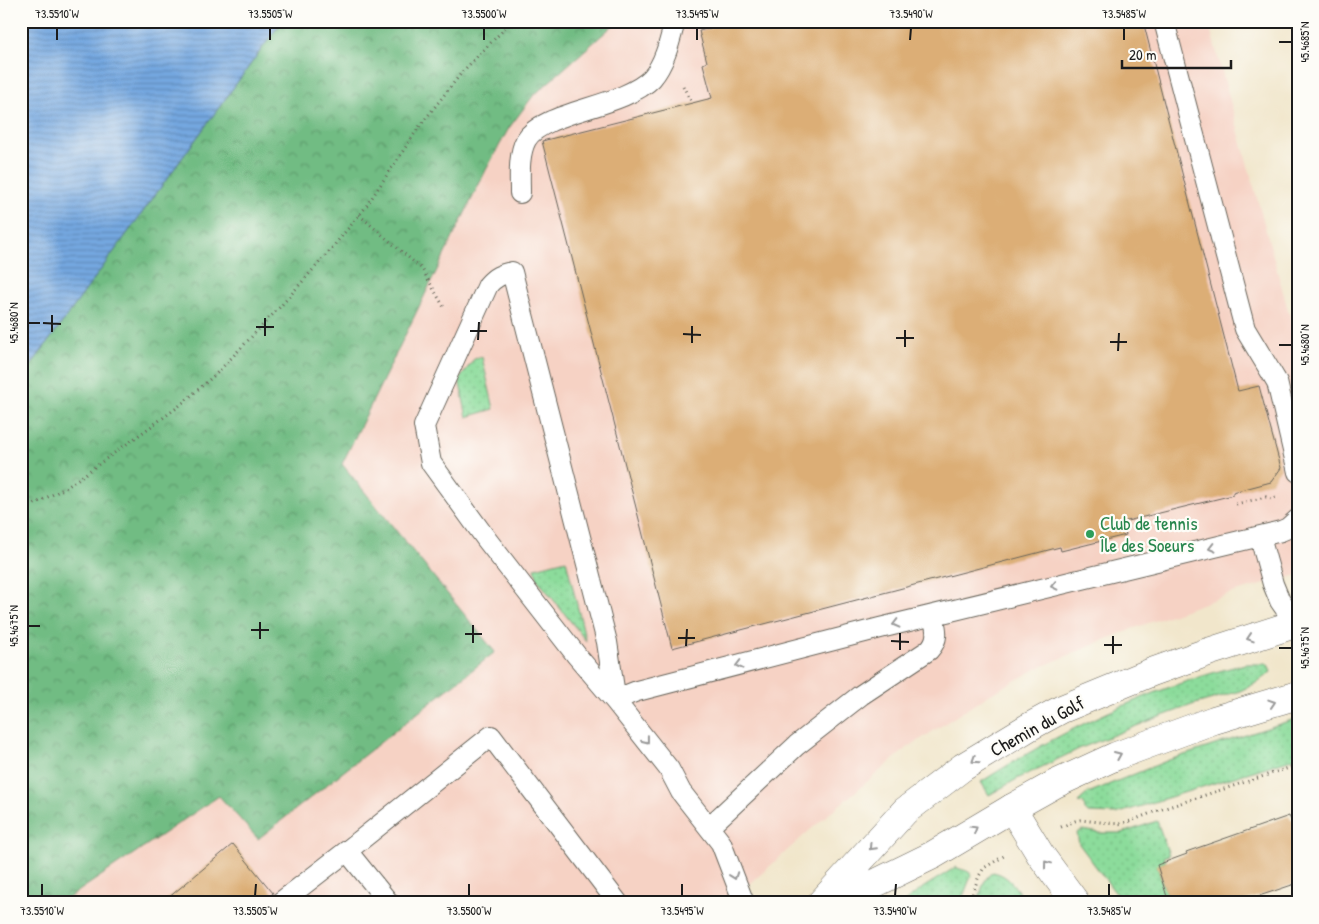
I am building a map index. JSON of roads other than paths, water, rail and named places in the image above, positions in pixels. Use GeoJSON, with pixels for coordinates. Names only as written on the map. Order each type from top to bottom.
{"type":"FeatureCollection","features":[{"type":"Feature","properties":{"kind":"street","name":"Chemin du Golf"},"geometry":{"type":"LineString","coordinates":[[821,903],[906,811],[963,768],[1013,736],[1062,708],[1115,686],[1208,652],[1297,624]]}},
{"type":"Feature","properties":{"kind":"street"},"geometry":{"type":"LineString","coordinates":[[835,903],[933,856],[1012,808],[1063,780],[1139,746],[1214,720],[1298,695]]}},
{"type":"Feature","properties":{"kind":"street"},"geometry":{"type":"LineString","coordinates":[[1012,808],[1040,854],[1076,903]]}},
{"type":"Feature","properties":{"kind":"lane"},"geometry":{"type":"LineString","coordinates":[[520,193],[520,170],[526,140],[542,126],[565,116],[625,96],[641,87],[653,77],[660,65],[675,21]]}},
{"type":"Feature","properties":{"kind":"lane"},"geometry":{"type":"LineString","coordinates":[[1164,21],[1245,329],[1276,382],[1298,472]]}},
{"type":"Feature","properties":{"kind":"lane"},"geometry":{"type":"LineString","coordinates":[[616,702],[607,642],[512,272],[494,278],[488,286],[424,426],[431,463],[487,540],[577,656],[669,769],[681,792],[720,843],[744,903]]}},
{"type":"Feature","properties":{"kind":"lane"},"geometry":{"type":"LineString","coordinates":[[616,702],[637,691],[933,615],[1260,537],[1288,528],[1298,519]]}},
{"type":"Feature","properties":{"kind":"lane"},"geometry":{"type":"LineString","coordinates":[[1260,537],[1273,584],[1280,601],[1297,624]]}},
{"type":"Feature","properties":{"kind":"lane"},"geometry":{"type":"LineString","coordinates":[[709,827],[797,745],[861,695],[929,650],[935,644],[937,636],[933,615]]}},
{"type":"Feature","properties":{"kind":"lane"},"geometry":{"type":"LineString","coordinates":[[281,902],[491,736],[618,903]]}},
{"type":"Feature","properties":{"kind":"lane"},"geometry":{"type":"LineString","coordinates":[[347,851],[390,903]]}},
{"type":"Feature","properties":{"kind":"water"},"geometry":{"type":"Polygon","coordinates":[[[21,21],[282,21],[21,379],[21,21]]]}},
{"type":"Feature","properties":{"kind":"place","name":"Club de tennis Île des Soeurs"},"geometry":{"type":"Point","coordinates":[1090,534]}}]}
